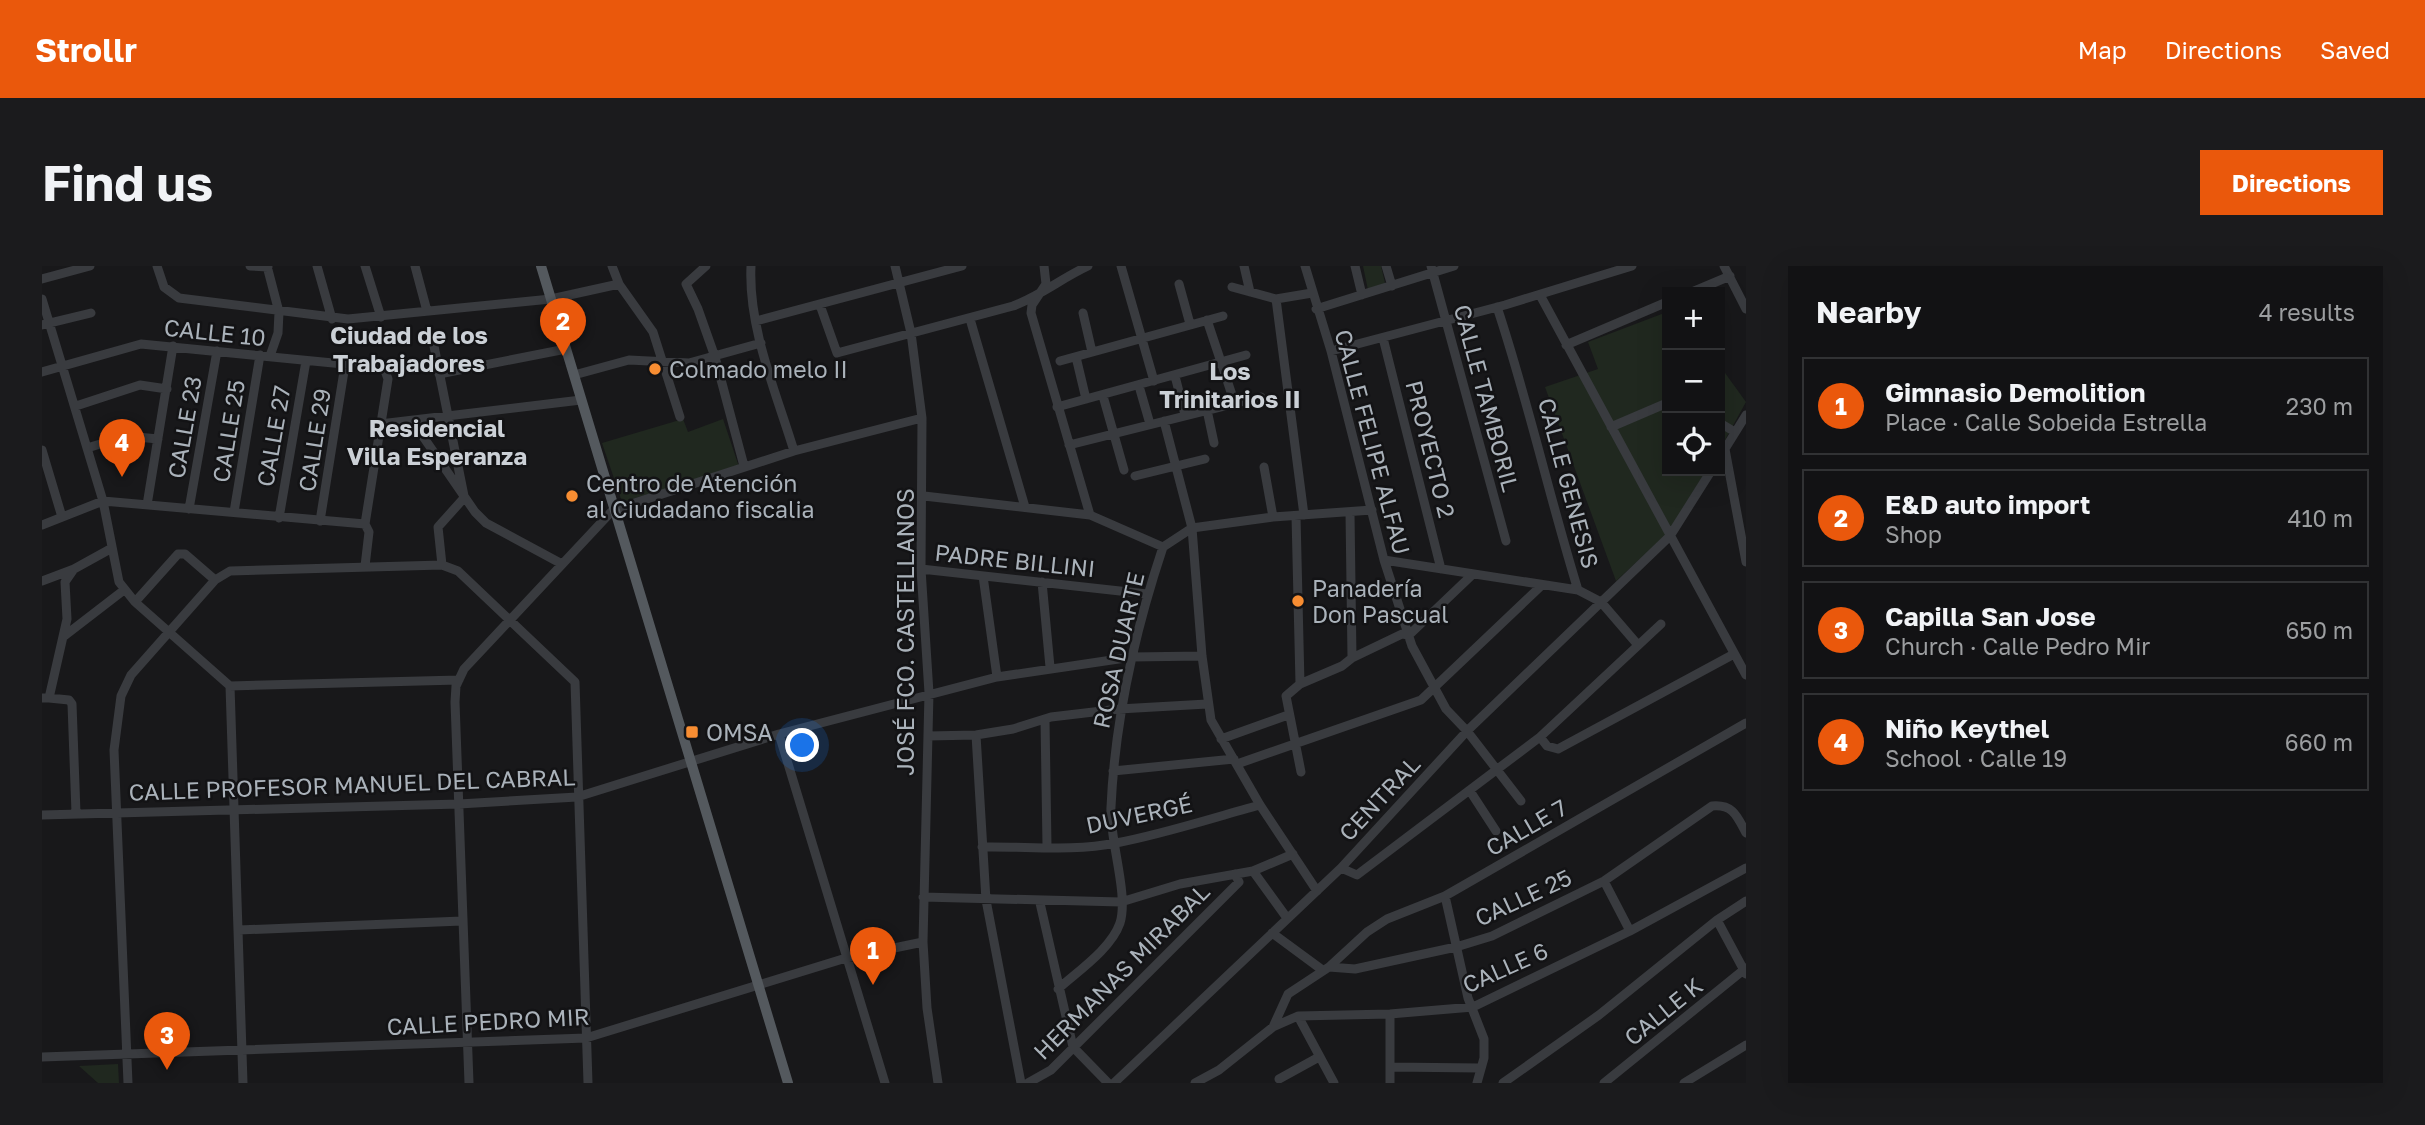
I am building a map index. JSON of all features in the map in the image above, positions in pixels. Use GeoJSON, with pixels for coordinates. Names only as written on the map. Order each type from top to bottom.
{"type":"FeatureCollection","features":[{"type":"Feature","properties":{"kind":"main road"},"geometry":{"type":"LineString","coordinates":[[541,266],[788,1083]]}},
{"type":"Feature","properties":{"kind":"street"},"geometry":{"type":"LineString","coordinates":[[42,279],[90,266]]}},
{"type":"Feature","properties":{"kind":"street"},"geometry":{"type":"LineString","coordinates":[[156,266],[164,287],[179,298],[332,319],[381,317],[551,299],[619,284]]}},
{"type":"Feature","properties":{"kind":"street"},"geometry":{"type":"LineString","coordinates":[[250,266],[267,267],[279,312]]}},
{"type":"Feature","properties":{"kind":"street"},"geometry":{"type":"LineString","coordinates":[[317,266],[332,319]]}},
{"type":"Feature","properties":{"kind":"street"},"geometry":{"type":"LineString","coordinates":[[365,266],[381,317]]}},
{"type":"Feature","properties":{"kind":"street"},"geometry":{"type":"LineString","coordinates":[[415,266],[427,311]]}},
{"type":"Feature","properties":{"kind":"street"},"geometry":{"type":"LineString","coordinates":[[612,266],[619,284],[649,323],[681,417]]}},
{"type":"Feature","properties":{"kind":"street"},"geometry":{"type":"LineString","coordinates":[[706,266],[686,284],[715,357],[744,466]]}},
{"type":"Feature","properties":{"kind":"street"},"geometry":{"type":"LineString","coordinates":[[751,266],[750,287],[761,343],[794,451]]}},
{"type":"Feature","properties":{"kind":"street","name":"JOSÉ FCO. CASTELLANOS"},"geometry":{"type":"LineString","coordinates":[[895,266],[911,333],[922,418],[924,496],[921,569],[929,693],[923,942],[938,1083]]}},
{"type":"Feature","properties":{"kind":"street"},"geometry":{"type":"LineString","coordinates":[[756,321],[962,266]]}},
{"type":"Feature","properties":{"kind":"street"},"geometry":{"type":"LineString","coordinates":[[1044,266],[1047,283],[1032,305],[1031,313],[1090,515]]}},
{"type":"Feature","properties":{"kind":"street"},"geometry":{"type":"LineString","coordinates":[[820,305],[836,353],[970,319],[1040,295],[1052,284],[1088,266]]}},
{"type":"Feature","properties":{"kind":"street"},"geometry":{"type":"LineString","coordinates":[[1121,266],[1154,381]]}},
{"type":"Feature","properties":{"kind":"street"},"geometry":{"type":"LineString","coordinates":[[1244,266],[1250,292]]}},
{"type":"Feature","properties":{"kind":"street","name":"CALLE FELIPE ALFAU"},"geometry":{"type":"LineString","coordinates":[[1305,266],[1331,351],[1384,560],[1409,635],[1446,709],[1467,731],[1521,801]]}},
{"type":"Feature","properties":{"kind":"street"},"geometry":{"type":"LineString","coordinates":[[1354,266],[1362,295]]}},
{"type":"Feature","properties":{"kind":"street"},"geometry":{"type":"LineString","coordinates":[[1386,266],[1392,286]]}},
{"type":"Feature","properties":{"kind":"street"},"geometry":{"type":"LineString","coordinates":[[1316,309],[1392,286],[1432,270],[1454,266]]}},
{"type":"Feature","properties":{"kind":"street"},"geometry":{"type":"LineString","coordinates":[[1331,351],[1540,295],[1632,266]]}},
{"type":"Feature","properties":{"kind":"street"},"geometry":{"type":"LineString","coordinates":[[1724,266],[1746,309]]}},
{"type":"Feature","properties":{"kind":"street","name":"CALLE TAMBORIL"},"geometry":{"type":"LineString","coordinates":[[1432,270],[1506,541]]}},
{"type":"Feature","properties":{"kind":"street"},"geometry":{"type":"LineString","coordinates":[[1704,287],[1730,276]]}},
{"type":"Feature","properties":{"kind":"street"},"geometry":{"type":"LineString","coordinates":[[1179,284],[1190,324]]}},
{"type":"Feature","properties":{"kind":"street"},"geometry":{"type":"LineString","coordinates":[[1232,287],[1276,299],[1312,293]]}},
{"type":"Feature","properties":{"kind":"street"},"geometry":{"type":"LineString","coordinates":[[1540,295],[1746,673]]}},
{"type":"Feature","properties":{"kind":"street"},"geometry":{"type":"LineString","coordinates":[[42,299],[45,324],[76,406],[103,502],[116,574],[124,590],[135,602],[230,686],[458,680]]}},
{"type":"Feature","properties":{"kind":"street"},"geometry":{"type":"LineString","coordinates":[[1276,299],[1300,516],[1300,684]]}},
{"type":"Feature","properties":{"kind":"street"},"geometry":{"type":"LineString","coordinates":[[1566,345],[1662,304]]}},
{"type":"Feature","properties":{"kind":"street","name":"CALLE GENESIS"},"geometry":{"type":"LineString","coordinates":[[1497,307],[1526,396],[1577,590],[1601,602],[1638,645]]}},
{"type":"Feature","properties":{"kind":"street","name":"CALLE 25"},"geometry":{"type":"LineString","coordinates":[[234,512],[265,356],[278,333],[279,312]]}},
{"type":"Feature","properties":{"kind":"street"},"geometry":{"type":"LineString","coordinates":[[45,324],[91,313]]}},
{"type":"Feature","properties":{"kind":"street"},"geometry":{"type":"LineString","coordinates":[[1083,313],[1093,352]]}},
{"type":"Feature","properties":{"kind":"street"},"geometry":{"type":"LineString","coordinates":[[1059,362],[1223,316]]}},
{"type":"Feature","properties":{"kind":"street"},"geometry":{"type":"LineString","coordinates":[[970,319],[1025,507]]}},
{"type":"Feature","properties":{"kind":"street"},"geometry":{"type":"LineString","coordinates":[[1207,320],[1235,404]]}},
{"type":"Feature","properties":{"kind":"street","name":"PROYECTO 2"},"geometry":{"type":"LineString","coordinates":[[1383,338],[1441,569]]}},
{"type":"Feature","properties":{"kind":"street"},"geometry":{"type":"LineString","coordinates":[[574,375],[629,360],[689,363],[761,343]]}},
{"type":"Feature","properties":{"kind":"street","name":"CALLE 10"},"geometry":{"type":"LineString","coordinates":[[42,372],[129,345],[173,346],[387,370],[380,424]]}},
{"type":"Feature","properties":{"kind":"street"},"geometry":{"type":"LineString","coordinates":[[147,505],[173,346]]}},
{"type":"Feature","properties":{"kind":"street"},"geometry":{"type":"LineString","coordinates":[[434,346],[464,498]]}},
{"type":"Feature","properties":{"kind":"street"},"geometry":{"type":"LineString","coordinates":[[439,374],[566,349]]}},
{"type":"Feature","properties":{"kind":"street","name":"CALLE 23"},"geometry":{"type":"LineString","coordinates":[[188,509],[217,351]]}},
{"type":"Feature","properties":{"kind":"street"},"geometry":{"type":"LineString","coordinates":[[1058,407],[1246,355]]}},
{"type":"Feature","properties":{"kind":"street"},"geometry":{"type":"LineString","coordinates":[[1076,356],[1086,399]]}},
{"type":"Feature","properties":{"kind":"street","name":"CALLE 27"},"geometry":{"type":"LineString","coordinates":[[279,518],[306,361]]}},
{"type":"Feature","properties":{"kind":"street","name":"CALLE 29"},"geometry":{"type":"LineString","coordinates":[[320,521],[345,365]]}},
{"type":"Feature","properties":{"kind":"street"},"geometry":{"type":"LineString","coordinates":[[1175,376],[1185,415]]}},
{"type":"Feature","properties":{"kind":"street"},"geometry":{"type":"LineString","coordinates":[[76,406],[140,385],[167,389]]}},
{"type":"Feature","properties":{"kind":"street"},"geometry":{"type":"LineString","coordinates":[[1139,386],[1150,424]]}},
{"type":"Feature","properties":{"kind":"street"},"geometry":{"type":"LineString","coordinates":[[1103,396],[1124,470]]}},
{"type":"Feature","properties":{"kind":"street"},"geometry":{"type":"LineString","coordinates":[[1069,445],[1261,397]]}},
{"type":"Feature","properties":{"kind":"street"},"geometry":{"type":"LineString","coordinates":[[365,566],[369,532],[365,524],[380,424],[581,400]]}},
{"type":"Feature","properties":{"kind":"street"},"geometry":{"type":"LineString","coordinates":[[1611,427],[1662,405]]}},
{"type":"Feature","properties":{"kind":"street"},"geometry":{"type":"LineString","coordinates":[[1207,410],[1214,443]]}},
{"type":"Feature","properties":{"kind":"street"},"geometry":{"type":"LineString","coordinates":[[1725,448],[1746,415]]}},
{"type":"Feature","properties":{"kind":"street"},"geometry":{"type":"LineString","coordinates":[[469,1083],[455,702],[458,680],[613,510],[794,451],[922,418]]}},
{"type":"Feature","properties":{"kind":"street"},"geometry":{"type":"LineString","coordinates":[[1164,421],[1192,528],[1206,704],[1221,738],[1260,805],[1317,891]]}},
{"type":"Feature","properties":{"kind":"street"},"geometry":{"type":"LineString","coordinates":[[413,422],[464,498],[486,523],[562,565]]}},
{"type":"Feature","properties":{"kind":"street"},"geometry":{"type":"LineString","coordinates":[[1725,427],[1735,432]]}},
{"type":"Feature","properties":{"kind":"street"},"geometry":{"type":"LineString","coordinates":[[88,448],[127,436],[158,439]]}},
{"type":"Feature","properties":{"kind":"street"},"geometry":{"type":"LineString","coordinates":[[42,450],[62,517]]}},
{"type":"Feature","properties":{"kind":"street"},"geometry":{"type":"LineString","coordinates":[[1135,476],[1205,459]]}},
{"type":"Feature","properties":{"kind":"street"},"geometry":{"type":"LineString","coordinates":[[1264,467],[1273,517]]}},
{"type":"Feature","properties":{"kind":"street"},"geometry":{"type":"LineString","coordinates":[[1725,467],[1746,562]]}},
{"type":"Feature","properties":{"kind":"street","name":"CENTRAL"},"geometry":{"type":"LineString","coordinates":[[1114,1083],[1341,868],[1467,731],[1670,536],[1708,476]]}},
{"type":"Feature","properties":{"kind":"street"},"geometry":{"type":"LineString","coordinates":[[924,496],[1090,515],[1163,547],[1192,528],[1273,517],[1372,510]]}},
{"type":"Feature","properties":{"kind":"street"},"geometry":{"type":"LineString","coordinates":[[442,565],[439,527],[464,498]]}},
{"type":"Feature","properties":{"kind":"street"},"geometry":{"type":"LineString","coordinates":[[42,525],[103,502],[365,524]]}},
{"type":"Feature","properties":{"kind":"street"},"geometry":{"type":"LineString","coordinates":[[1350,513],[1352,658]]}},
{"type":"Feature","properties":{"kind":"street","name":"ROSA DUARTE"},"geometry":{"type":"LineString","coordinates":[[1058,989],[1114,934],[1122,915],[1111,814],[1119,709],[1147,594],[1163,547]]}},
{"type":"Feature","properties":{"kind":"street"},"geometry":{"type":"LineString","coordinates":[[42,581],[74,569],[112,548]]}},
{"type":"Feature","properties":{"kind":"street"},"geometry":{"type":"LineString","coordinates":[[135,602],[178,554],[185,554],[215,580]]}},
{"type":"Feature","properties":{"kind":"street"},"geometry":{"type":"LineString","coordinates":[[1384,560],[1577,590]]}},
{"type":"Feature","properties":{"kind":"street"},"geometry":{"type":"LineString","coordinates":[[128,1083],[114,750],[121,696],[131,675],[215,580],[230,571],[442,565],[458,571],[575,682],[588,1083]]}},
{"type":"Feature","properties":{"kind":"street"},"geometry":{"type":"LineString","coordinates":[[74,569],[65,582],[67,619],[45,698],[69,700],[72,704],[76,813]]}},
{"type":"Feature","properties":{"kind":"street","name":"PADRE BILLINI"},"geometry":{"type":"LineString","coordinates":[[921,569],[1147,594]]}},
{"type":"Feature","properties":{"kind":"street"},"geometry":{"type":"LineString","coordinates":[[1301,772],[1286,697],[1300,684],[1342,666],[1352,658],[1402,634],[1409,635],[1473,574]]}},
{"type":"Feature","properties":{"kind":"street"},"geometry":{"type":"LineString","coordinates":[[984,576],[997,677]]}},
{"type":"Feature","properties":{"kind":"street"},"geometry":{"type":"LineString","coordinates":[[1042,582],[1050,667]]}},
{"type":"Feature","properties":{"kind":"street"},"geometry":{"type":"LineString","coordinates":[[1113,771],[1236,762],[1294,745],[1421,700],[1435,690],[1542,585]]}},
{"type":"Feature","properties":{"kind":"street"},"geometry":{"type":"LineString","coordinates":[[63,636],[124,590]]}},
{"type":"Feature","properties":{"kind":"street"},"geometry":{"type":"LineString","coordinates":[[1341,868],[1357,875],[1498,770],[1540,737],[1661,624]]}},
{"type":"Feature","properties":{"kind":"street"},"geometry":{"type":"LineString","coordinates":[[1540,737],[1547,746],[1558,749],[1734,653]]}},
{"type":"Feature","properties":{"kind":"street","name":"CALLE PROFESOR MANUEL DEL CABRAL"},"geometry":{"type":"LineString","coordinates":[[42,815],[237,807],[459,804],[577,797],[779,734],[997,677],[1050,667],[1132,657],[1202,656]]}},
{"type":"Feature","properties":{"kind":"street"},"geometry":{"type":"LineString","coordinates":[[230,686],[237,807],[243,1083]]}},
{"type":"Feature","properties":{"kind":"street"},"geometry":{"type":"LineString","coordinates":[[928,736],[976,735],[1045,720],[1119,709],[1206,704]]}},
{"type":"Feature","properties":{"kind":"street"},"geometry":{"type":"LineString","coordinates":[[1221,738],[1288,715]]}},
{"type":"Feature","properties":{"kind":"street"},"geometry":{"type":"LineString","coordinates":[[1045,720],[1046,846]]}},
{"type":"Feature","properties":{"kind":"street","name":"CALLE 7"},"geometry":{"type":"LineString","coordinates":[[1273,1027],[1288,994],[1377,926],[1445,896],[1746,723]]}},
{"type":"Feature","properties":{"kind":"street"},"geometry":{"type":"LineString","coordinates":[[779,734],[885,1083]]}},
{"type":"Feature","properties":{"kind":"street"},"geometry":{"type":"LineString","coordinates":[[976,735],[986,900],[1021,1083]]}},
{"type":"Feature","properties":{"kind":"street"},"geometry":{"type":"LineString","coordinates":[[1470,791],[1496,831]]}},
{"type":"Feature","properties":{"kind":"street","name":"DUVERGÉ"},"geometry":{"type":"LineString","coordinates":[[982,847],[1046,846],[1063,849],[1115,844],[1260,805]]}},
{"type":"Feature","properties":{"kind":"street","name":"CALLE 25"},"geometry":{"type":"LineString","coordinates":[[1325,968],[1355,969],[1456,947],[1492,936],[1604,881],[1713,806],[1724,805],[1732,808],[1746,833]]}},
{"type":"Feature","properties":{"kind":"street"},"geometry":{"type":"LineString","coordinates":[[923,897],[1040,903],[1121,902],[1180,884],[1237,878],[1293,854]]}},
{"type":"Feature","properties":{"kind":"street","name":"CALLE 6"},"geometry":{"type":"LineString","coordinates":[[1195,1083],[1219,1070],[1273,1027],[1298,1016],[1390,1014],[1473,1007],[1630,931],[1746,868]]}},
{"type":"Feature","properties":{"kind":"street"},"geometry":{"type":"LineString","coordinates":[[1253,871],[1287,918]]}},
{"type":"Feature","properties":{"kind":"street","name":"HERMANAS MIRABAL"},"geometry":{"type":"LineString","coordinates":[[1028,1083],[1051,1070],[1237,878]]}},
{"type":"Feature","properties":{"kind":"street"},"geometry":{"type":"LineString","coordinates":[[1604,881],[1630,931]]}},
{"type":"Feature","properties":{"kind":"street"},"geometry":{"type":"LineString","coordinates":[[1445,896],[1468,998],[1485,1039],[1477,1083]]}},
{"type":"Feature","properties":{"kind":"street"},"geometry":{"type":"LineString","coordinates":[[1503,1083],[1599,1015],[1717,919],[1746,901]]}},
{"type":"Feature","properties":{"kind":"street"},"geometry":{"type":"LineString","coordinates":[[1040,903],[1073,1047],[1108,1083]]}},
{"type":"Feature","properties":{"kind":"street"},"geometry":{"type":"LineString","coordinates":[[1717,919],[1745,971]]}},
{"type":"Feature","properties":{"kind":"street"},"geometry":{"type":"LineString","coordinates":[[239,930],[462,921]]}},
{"type":"Feature","properties":{"kind":"street"},"geometry":{"type":"LineString","coordinates":[[1272,933],[1325,968]]}},
{"type":"Feature","properties":{"kind":"street","name":"CALLE PEDRO MIR"},"geometry":{"type":"LineString","coordinates":[[42,1057],[586,1038],[846,958],[923,942]]}},
{"type":"Feature","properties":{"kind":"street","name":"CALLE K"},"geometry":{"type":"LineString","coordinates":[[1604,1083],[1745,971]]}},
{"type":"Feature","properties":{"kind":"street"},"geometry":{"type":"LineString","coordinates":[[1390,1014],[1390,1083]]}},
{"type":"Feature","properties":{"kind":"street"},"geometry":{"type":"LineString","coordinates":[[1298,1016],[1334,1083]]}},
{"type":"Feature","properties":{"kind":"street"},"geometry":{"type":"LineString","coordinates":[[1684,1083],[1746,1045]]}},
{"type":"Feature","properties":{"kind":"street"},"geometry":{"type":"LineString","coordinates":[[1279,1079],[1319,1057]]}},
{"type":"Feature","properties":{"kind":"street"},"geometry":{"type":"LineString","coordinates":[[1390,1067],[1480,1068]]}},
{"type":"Feature","properties":{"kind":"street"},"geometry":{"type":"LineString","coordinates":[[1706,1083],[1708,1069]]}},
{"type":"Feature","properties":{"kind":"shaded area"},"geometry":{"type":"Polygon","coordinates":[[[1363,266],[1381,266],[1385,283],[1368,290],[1363,266]]]}},
{"type":"Feature","properties":{"kind":"shaded area"},"geometry":{"type":"Polygon","coordinates":[[[1662,314],[1662,476],[1703,476],[1666,535],[1616,581],[1545,387],[1598,369],[1588,342],[1662,314]]]}},
{"type":"Feature","properties":{"kind":"shaded area"},"geometry":{"type":"Polygon","coordinates":[[[1725,373],[1746,402],[1725,440],[1725,373]]]}},
{"type":"Feature","properties":{"kind":"shaded area"},"geometry":{"type":"Polygon","coordinates":[[[683,419],[688,432],[723,419],[739,467],[622,502],[602,443],[683,419]]]}},
{"type":"Feature","properties":{"kind":"shaded area"},"geometry":{"type":"Polygon","coordinates":[[[118,1064],[119,1083],[98,1083],[79,1066],[118,1064]]]}},
{"type":"Feature","properties":{"kind":"place","name":"E&D auto import"},"geometry":{"type":"Point","coordinates":[563,356]}},
{"type":"Feature","properties":{"kind":"place","name":"Colmado melo II"},"geometry":{"type":"Point","coordinates":[655,369]}},
{"type":"Feature","properties":{"kind":"place","name":"Niño Keythel"},"geometry":{"type":"Point","coordinates":[122,477]}},
{"type":"Feature","properties":{"kind":"place","name":"Centro de Atención al Ciudadano fiscalia"},"geometry":{"type":"Point","coordinates":[572,496]}},
{"type":"Feature","properties":{"kind":"place","name":"Panadería Don Pascual"},"geometry":{"type":"Point","coordinates":[1298,601]}},
{"type":"Feature","properties":{"kind":"place","name":"OMSA"},"geometry":{"type":"Point","coordinates":[692,732]}},
{"type":"Feature","properties":{"kind":"place","name":"Gimnasio Demolition"},"geometry":{"type":"Point","coordinates":[873,985]}},
{"type":"Feature","properties":{"kind":"place","name":"Capilla San Jose"},"geometry":{"type":"Point","coordinates":[167,1070]}},
{"type":"Feature","properties":{"kind":"district","name":"Ciudad de los Trabajadores"},"geometry":{"type":"Point","coordinates":[409,348]}},
{"type":"Feature","properties":{"kind":"district","name":"Los Trinitarios II"},"geometry":{"type":"Point","coordinates":[1230,384]}},
{"type":"Feature","properties":{"kind":"district","name":"Residencial Villa Esperanza"},"geometry":{"type":"Point","coordinates":[437,441]}}]}
